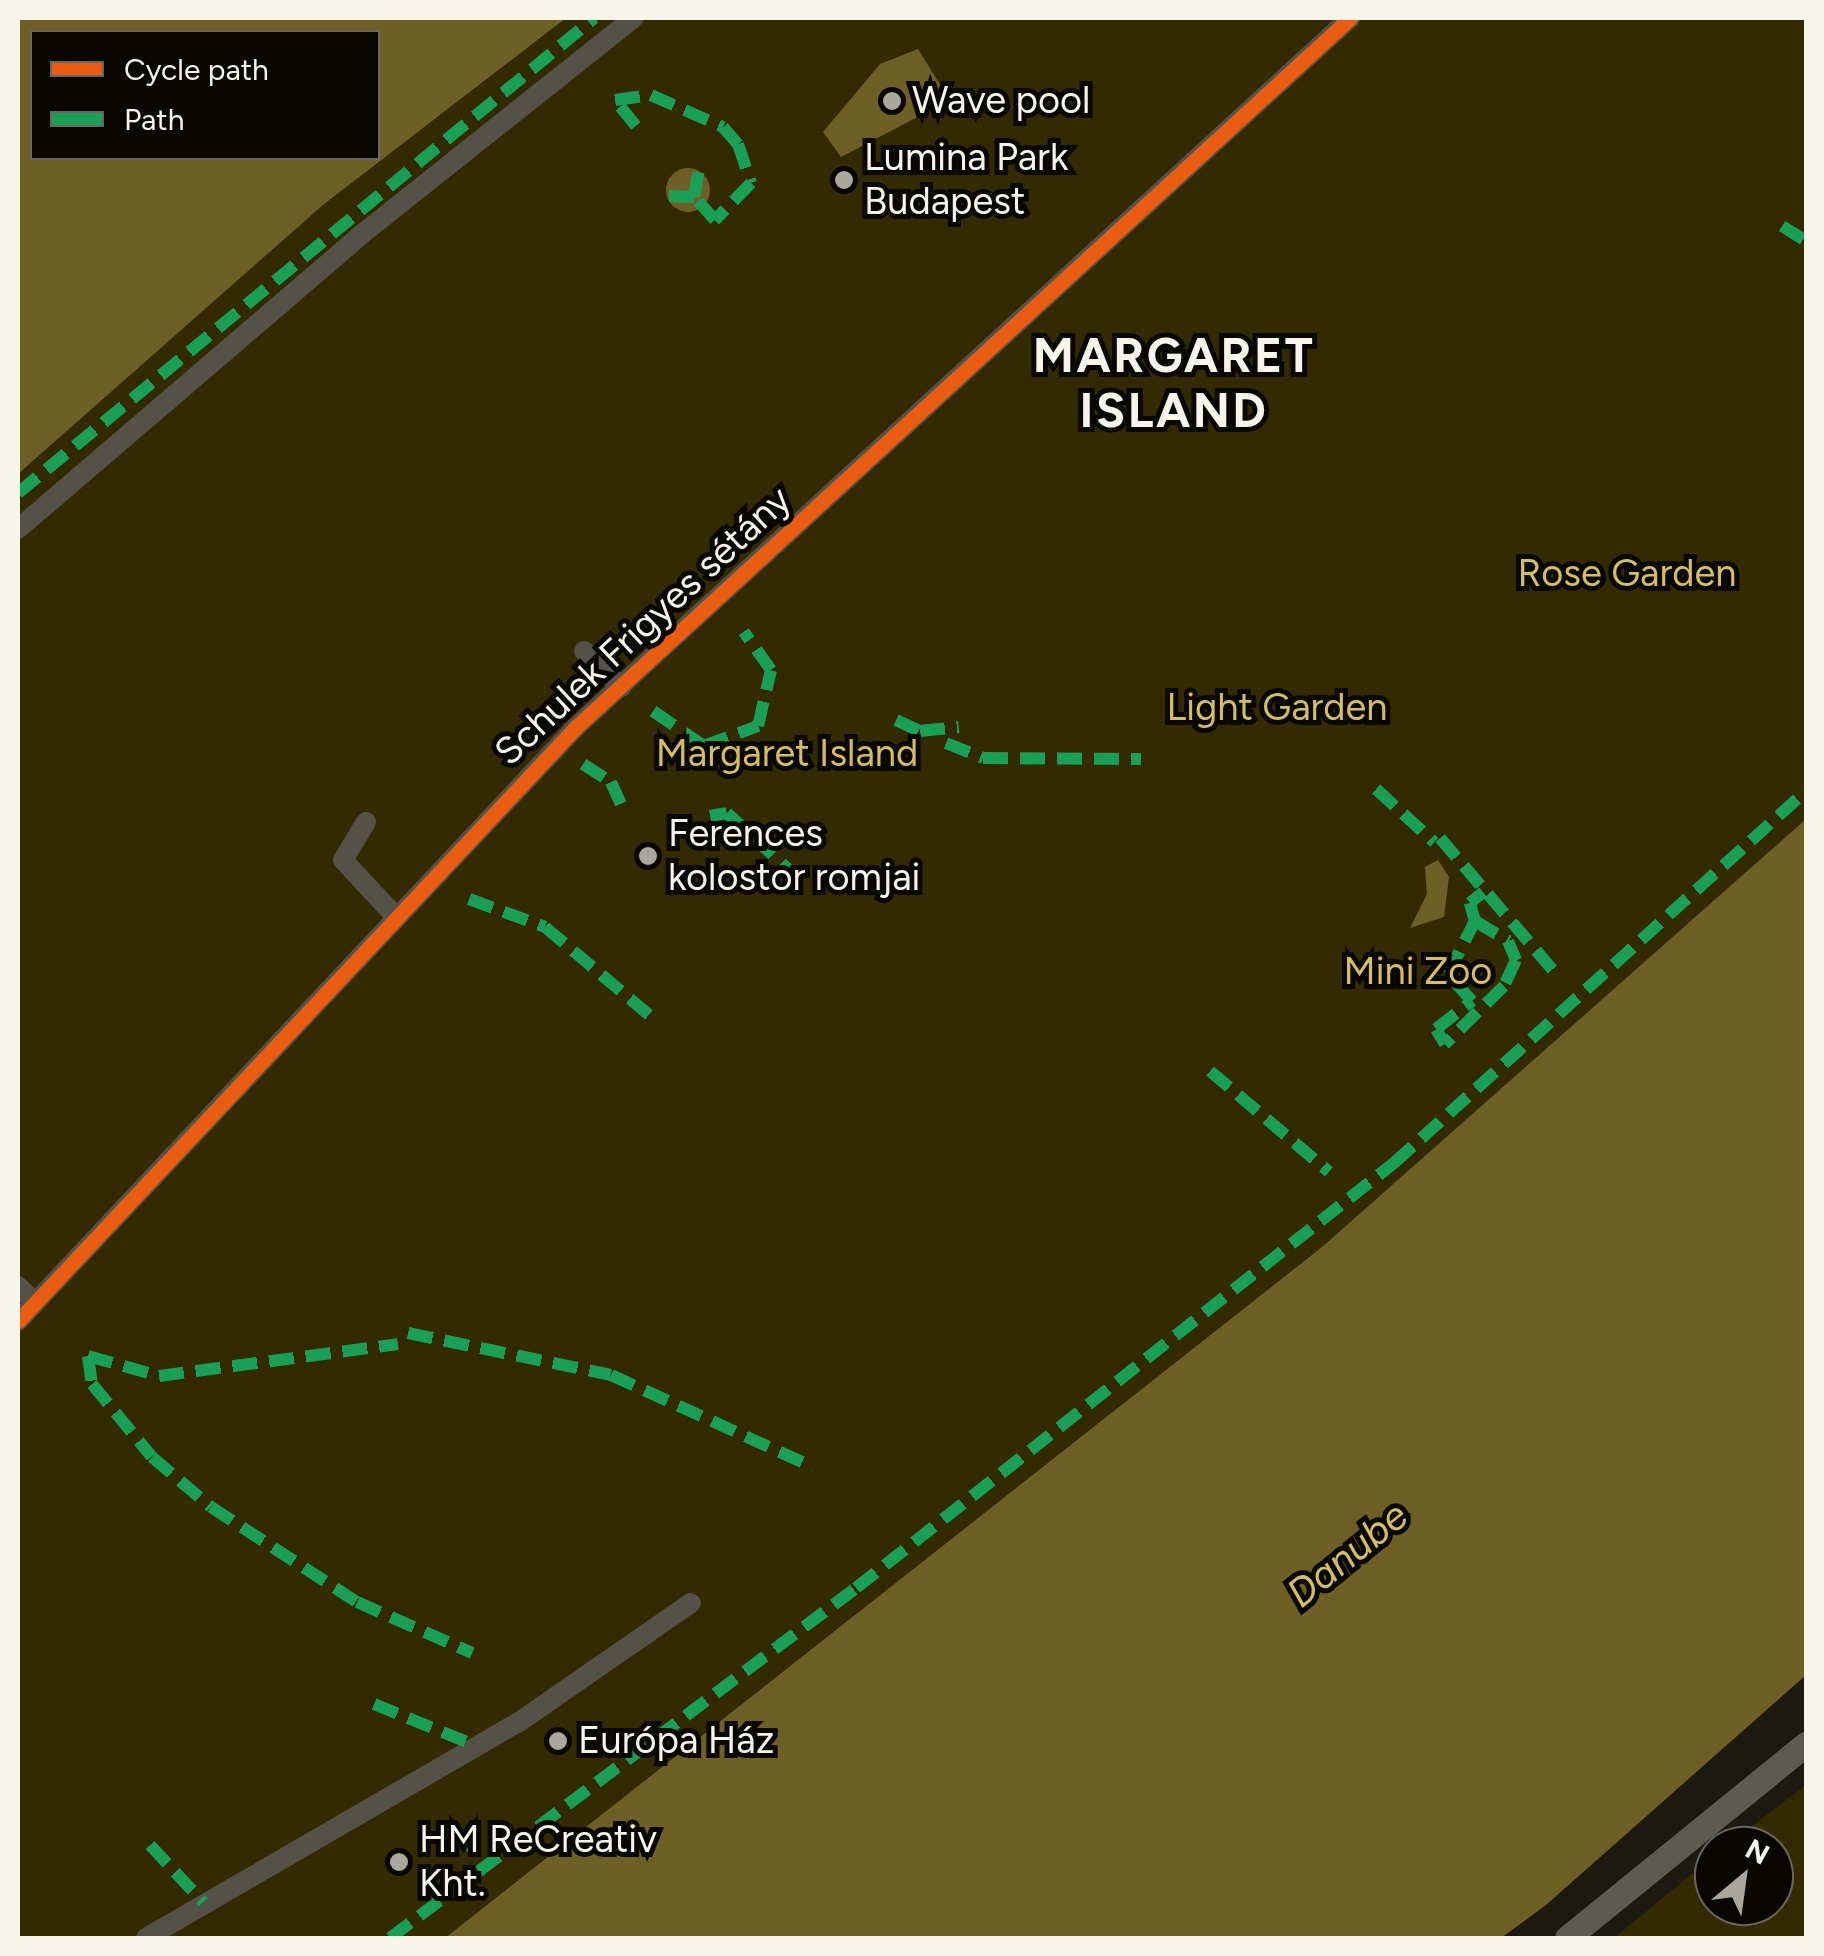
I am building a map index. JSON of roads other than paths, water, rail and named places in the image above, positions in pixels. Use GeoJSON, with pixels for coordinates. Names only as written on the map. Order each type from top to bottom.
{"type":"FeatureCollection","features":[{"type":"Feature","properties":{"kind":"main road"},"geometry":{"type":"LineString","coordinates":[[1566,1938],[1806,1744]]}},
{"type":"Feature","properties":{"kind":"street"},"geometry":{"type":"LineString","coordinates":[[18,530],[362,234],[634,18]]}},
{"type":"Feature","properties":{"kind":"street","name":"Schulek Frigyes sétány"},"geometry":{"type":"LineString","coordinates":[[18,1321],[396,918],[621,687],[1350,18]]}},
{"type":"Feature","properties":{"kind":"street"},"geometry":{"type":"LineString","coordinates":[[584,651],[621,687]]}},
{"type":"Feature","properties":{"kind":"street"},"geometry":{"type":"LineString","coordinates":[[366,822],[343,860],[396,918]]}},
{"type":"Feature","properties":{"kind":"street"},"geometry":{"type":"LineString","coordinates":[[18,1286],[34,1302]]}},
{"type":"Feature","properties":{"kind":"street"},"geometry":{"type":"LineString","coordinates":[[146,1938],[519,1722],[691,1602]]}},
{"type":"Feature","properties":{"kind":"water"},"geometry":{"type":"Polygon","coordinates":[[[18,18],[566,18],[323,205],[18,474],[18,18]]]}},
{"type":"Feature","properties":{"kind":"water","name":"Wave pool"},"geometry":{"type":"Polygon","coordinates":[[[918,49],[944,91],[931,110],[841,157],[823,132],[880,64],[918,49]]]}},
{"type":"Feature","properties":{"kind":"water"},"geometry":{"type":"Polygon","coordinates":[[[688,168],[703,175],[710,190],[703,205],[688,212],[673,205],[666,190],[673,175],[688,168]]]}},
{"type":"Feature","properties":{"kind":"water","name":"Danube"},"geometry":{"type":"Polygon","coordinates":[[[1806,819],[1806,1675],[1546,1905],[1501,1938],[445,1938],[1322,1247],[1806,819]]]}},
{"type":"Feature","properties":{"kind":"water"},"geometry":{"type":"Polygon","coordinates":[[[1438,860],[1449,877],[1444,917],[1410,928],[1427,894],[1425,867],[1438,860]]]}},
{"type":"Feature","properties":{"kind":"place","name":"Wave pool"},"geometry":{"type":"Point","coordinates":[892,101]}},
{"type":"Feature","properties":{"kind":"place","name":"Lumina Park Budapest"},"geometry":{"type":"Point","coordinates":[844,180]}},
{"type":"Feature","properties":{"kind":"place","name":"Ferences kolostor romjai"},"geometry":{"type":"Point","coordinates":[648,856]}},
{"type":"Feature","properties":{"kind":"place","name":"Európa Ház"},"geometry":{"type":"Point","coordinates":[558,1741]}},
{"type":"Feature","properties":{"kind":"place","name":"HM ReCreativ Kht."},"geometry":{"type":"Point","coordinates":[399,1862]}},
{"type":"Feature","properties":{"kind":"district","name":"MARGARET ISLAND"},"geometry":{"type":"Point","coordinates":[1174,382]}},
{"type":"Feature","properties":{"kind":"park label","name":"Rose Garden"},"geometry":{"type":"Point","coordinates":[1627,574]}},
{"type":"Feature","properties":{"kind":"park label","name":"Light Garden"},"geometry":{"type":"Point","coordinates":[1277,708]}},
{"type":"Feature","properties":{"kind":"park label","name":"Margaret Island"},"geometry":{"type":"Point","coordinates":[787,754]}},
{"type":"Feature","properties":{"kind":"park label","name":"Mini Zoo"},"geometry":{"type":"Point","coordinates":[1418,972]}}]}
